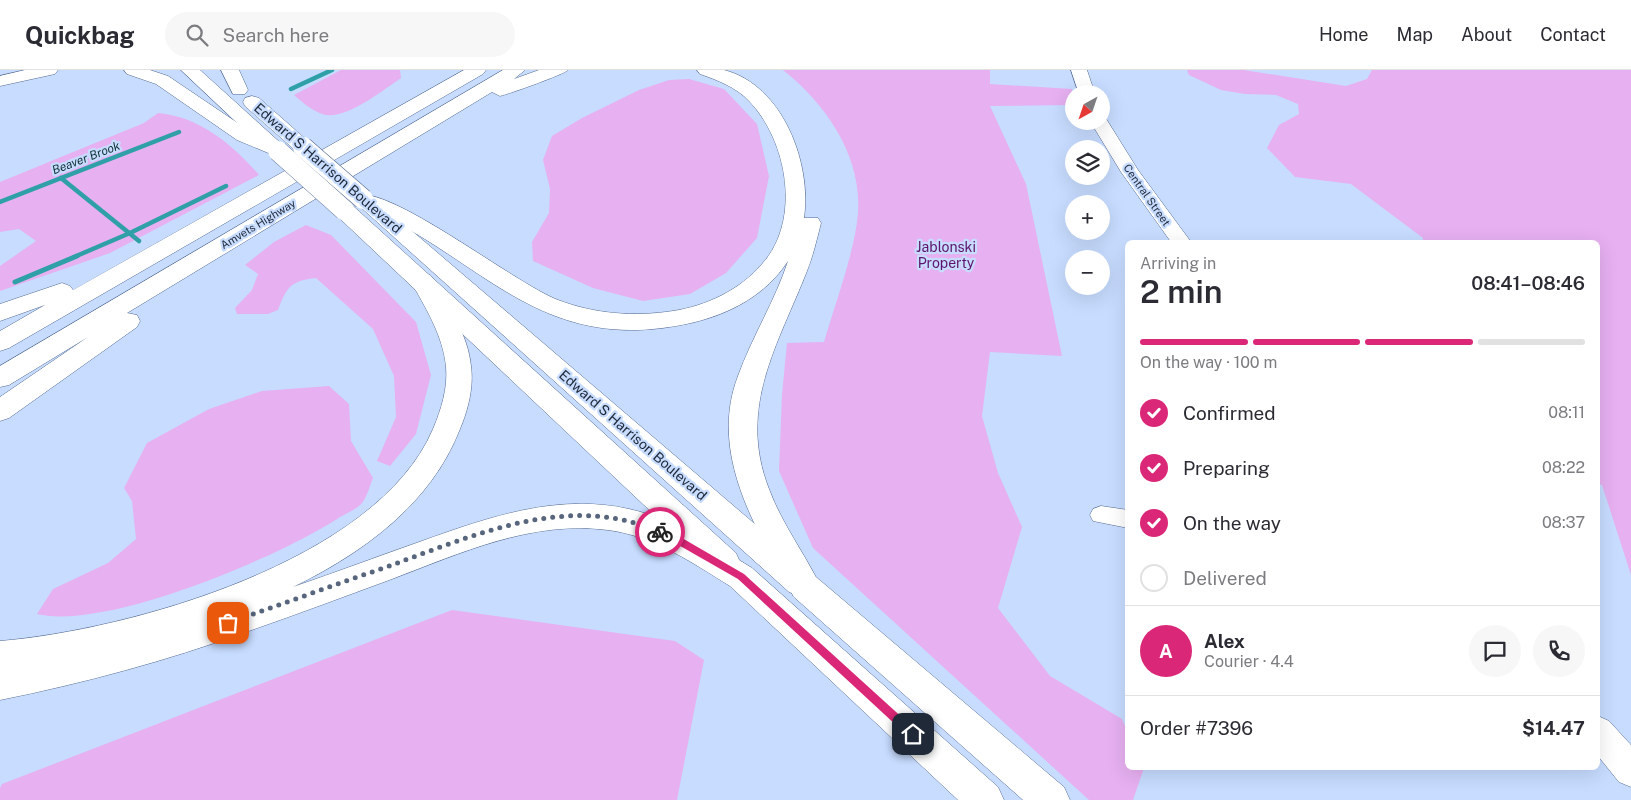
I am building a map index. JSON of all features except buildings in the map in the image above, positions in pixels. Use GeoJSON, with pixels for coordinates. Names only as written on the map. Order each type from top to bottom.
{"type":"FeatureCollection","features":[{"type":"Feature","properties":{"kind":"main road"},"geometry":{"type":"LineString","coordinates":[[0,81],[49,70]]}},
{"type":"Feature","properties":{"kind":"main road"},"geometry":{"type":"LineString","coordinates":[[133,70],[162,80],[244,136],[278,151]]}},
{"type":"Feature","properties":{"kind":"main road","name":"Edward S Harrison Boulevard"},"geometry":{"type":"LineString","coordinates":[[190,70],[278,151],[354,204],[805,587],[1051,800]]}},
{"type":"Feature","properties":{"kind":"main road","name":"Edward S Harrison Boulevard"},"geometry":{"type":"LineString","coordinates":[[216,70],[303,147],[422,280],[741,577],[985,800]]}},
{"type":"Feature","properties":{"kind":"main road"},"geometry":{"type":"LineString","coordinates":[[230,70],[239,90]]}},
{"type":"Feature","properties":{"kind":"main road"},"geometry":{"type":"LineString","coordinates":[[390,119],[419,93],[453,70]]}},
{"type":"Feature","properties":{"kind":"main road","name":"Amvets Highway"},"geometry":{"type":"LineString","coordinates":[[0,342],[476,70]]}},
{"type":"Feature","properties":{"kind":"main road","name":"Amvets Highway"},"geometry":{"type":"LineString","coordinates":[[0,378],[516,70]]}},
{"type":"Feature","properties":{"kind":"main road"},"geometry":{"type":"LineString","coordinates":[[432,120],[479,102],[513,85],[559,70]]}},
{"type":"Feature","properties":{"kind":"main road"},"geometry":{"type":"LineString","coordinates":[[354,204],[395,212],[529,298],[560,311],[590,319],[633,323],[680,318],[714,308],[746,291],[765,275],[778,258],[792,223],[796,195],[793,166],[787,146],[777,124],[763,104],[737,83],[706,70]]}},
{"type":"Feature","properties":{"kind":"main road"},"geometry":{"type":"LineString","coordinates":[[744,70],[779,104],[796,130],[808,162],[813,190],[812,214],[806,242],[797,268],[750,378],[745,393],[742,427],[745,461],[756,500],[805,587]]}},
{"type":"Feature","properties":{"kind":"main road"},"geometry":{"type":"LineString","coordinates":[[0,411],[198,272],[226,243]]}},
{"type":"Feature","properties":{"kind":"main road"},"geometry":{"type":"LineString","coordinates":[[0,313],[134,265]]}},
{"type":"Feature","properties":{"kind":"main road"},"geometry":{"type":"LineString","coordinates":[[0,656],[79,644],[140,629],[259,588],[287,576],[338,547],[393,505],[414,482],[438,448],[449,426],[456,401],[459,380],[454,343],[422,280]]}},
{"type":"Feature","properties":{"kind":"main road"},"geometry":{"type":"LineString","coordinates":[[0,684],[105,662],[173,643],[480,533],[530,520],[552,517],[597,517],[650,528],[678,540],[741,577]]}},
{"type":"Feature","properties":{"kind":"street"},"geometry":{"type":"LineString","coordinates":[[1079,70],[1084,85]]}},
{"type":"Feature","properties":{"kind":"street","name":"Central Street"},"geometry":{"type":"LineString","coordinates":[[1104,130],[1130,172],[1181,240]]}},
{"type":"Feature","properties":{"kind":"street"},"geometry":{"type":"LineString","coordinates":[[1101,515],[1125,519]]}},
{"type":"Feature","properties":{"kind":"street"},"geometry":{"type":"LineString","coordinates":[[1600,734],[1631,770]]}},
{"type":"Feature","properties":{"kind":"green space"},"geometry":{"type":"Polygon","coordinates":[[[341,70],[400,70],[401,78],[363,104],[331,115],[322,114],[314,110],[294,95],[341,70]]]}},
{"type":"Feature","properties":{"kind":"green space","name":"Jablonski Property"},"geometry":{"type":"Polygon","coordinates":[[[783,70],[990,70],[990,84],[1065,89],[1065,105],[990,106],[1026,184],[1062,356],[990,352],[982,416],[998,473],[1022,527],[998,608],[1050,676],[1122,719],[1125,726],[1125,770],[1143,770],[1133,800],[1089,800],[813,548],[779,471],[782,394],[787,343],[824,342],[853,244],[858,213],[858,192],[854,171],[838,133],[827,115],[783,70]]]}},
{"type":"Feature","properties":{"kind":"green space"},"geometry":{"type":"Polygon","coordinates":[[[1187,70],[1244,70],[1346,86],[1367,79],[1372,70],[1631,70],[1631,575],[1602,485],[1600,484],[1600,240],[1423,240],[1423,238],[1351,184],[1295,177],[1267,148],[1279,125],[1299,114],[1298,104],[1276,95],[1245,94],[1221,90],[1189,75],[1187,70]]]}},
{"type":"Feature","properties":{"kind":"green space"},"geometry":{"type":"Polygon","coordinates":[[[689,79],[724,89],[757,124],[769,176],[757,238],[726,273],[690,294],[643,301],[593,288],[533,261],[532,242],[549,213],[550,189],[543,160],[552,136],[582,118],[639,90],[669,80],[689,79]]]}},
{"type":"Feature","properties":{"kind":"green space"},"geometry":{"type":"Polygon","coordinates":[[[158,113],[188,120],[201,126],[238,153],[259,175],[110,253],[0,291],[0,266],[36,241],[19,229],[0,232],[0,182],[144,123],[158,113]]]}},
{"type":"Feature","properties":{"kind":"green space"},"geometry":{"type":"Polygon","coordinates":[[[306,225],[331,235],[416,322],[431,375],[416,434],[390,466],[377,461],[396,417],[394,376],[373,329],[316,278],[300,281],[291,286],[278,310],[268,314],[237,314],[235,308],[252,290],[258,274],[245,265],[274,242],[306,225]]]}},
{"type":"Feature","properties":{"kind":"green space"},"geometry":{"type":"Polygon","coordinates":[[[329,386],[349,404],[351,441],[373,478],[365,498],[357,507],[278,551],[192,586],[105,612],[67,616],[37,614],[53,589],[108,563],[136,539],[132,501],[124,488],[147,443],[209,409],[262,391],[329,386]]]}},
{"type":"Feature","properties":{"kind":"green space"},"geometry":{"type":"Polygon","coordinates":[[[452,610],[675,641],[704,660],[677,800],[0,800],[2,784],[452,610]]]}},
{"type":"Feature","properties":{"kind":"waterway","name":"Beaver Brook"},"geometry":{"type":"LineString","coordinates":[[291,89],[332,70]]}},
{"type":"Feature","properties":{"kind":"waterway","name":"Beaver Brook"},"geometry":{"type":"LineString","coordinates":[[61,178],[179,132]]}},
{"type":"Feature","properties":{"kind":"waterway","name":"Beaver Brook"},"geometry":{"type":"LineString","coordinates":[[0,202],[61,178]]}},
{"type":"Feature","properties":{"kind":"waterway"},"geometry":{"type":"LineString","coordinates":[[61,178],[129,233]]}},
{"type":"Feature","properties":{"kind":"waterway"},"geometry":{"type":"LineString","coordinates":[[129,233],[226,186]]}},
{"type":"Feature","properties":{"kind":"waterway"},"geometry":{"type":"LineString","coordinates":[[74,257],[129,233]]}},
{"type":"Feature","properties":{"kind":"waterway"},"geometry":{"type":"LineString","coordinates":[[129,233],[139,241]]}},
{"type":"Feature","properties":{"kind":"waterway"},"geometry":{"type":"LineString","coordinates":[[15,282],[77,256]]}},
{"type":"Feature","properties":{"kind":"way so far"},"geometry":{"type":"LineString","coordinates":[[228,623],[480,533],[530,520],[552,517],[597,517],[619,520],[660,532]]}},
{"type":"Feature","properties":{"kind":"route"},"geometry":{"type":"LineString","coordinates":[[660,532],[678,540],[741,577],[913,734]]}}]}
